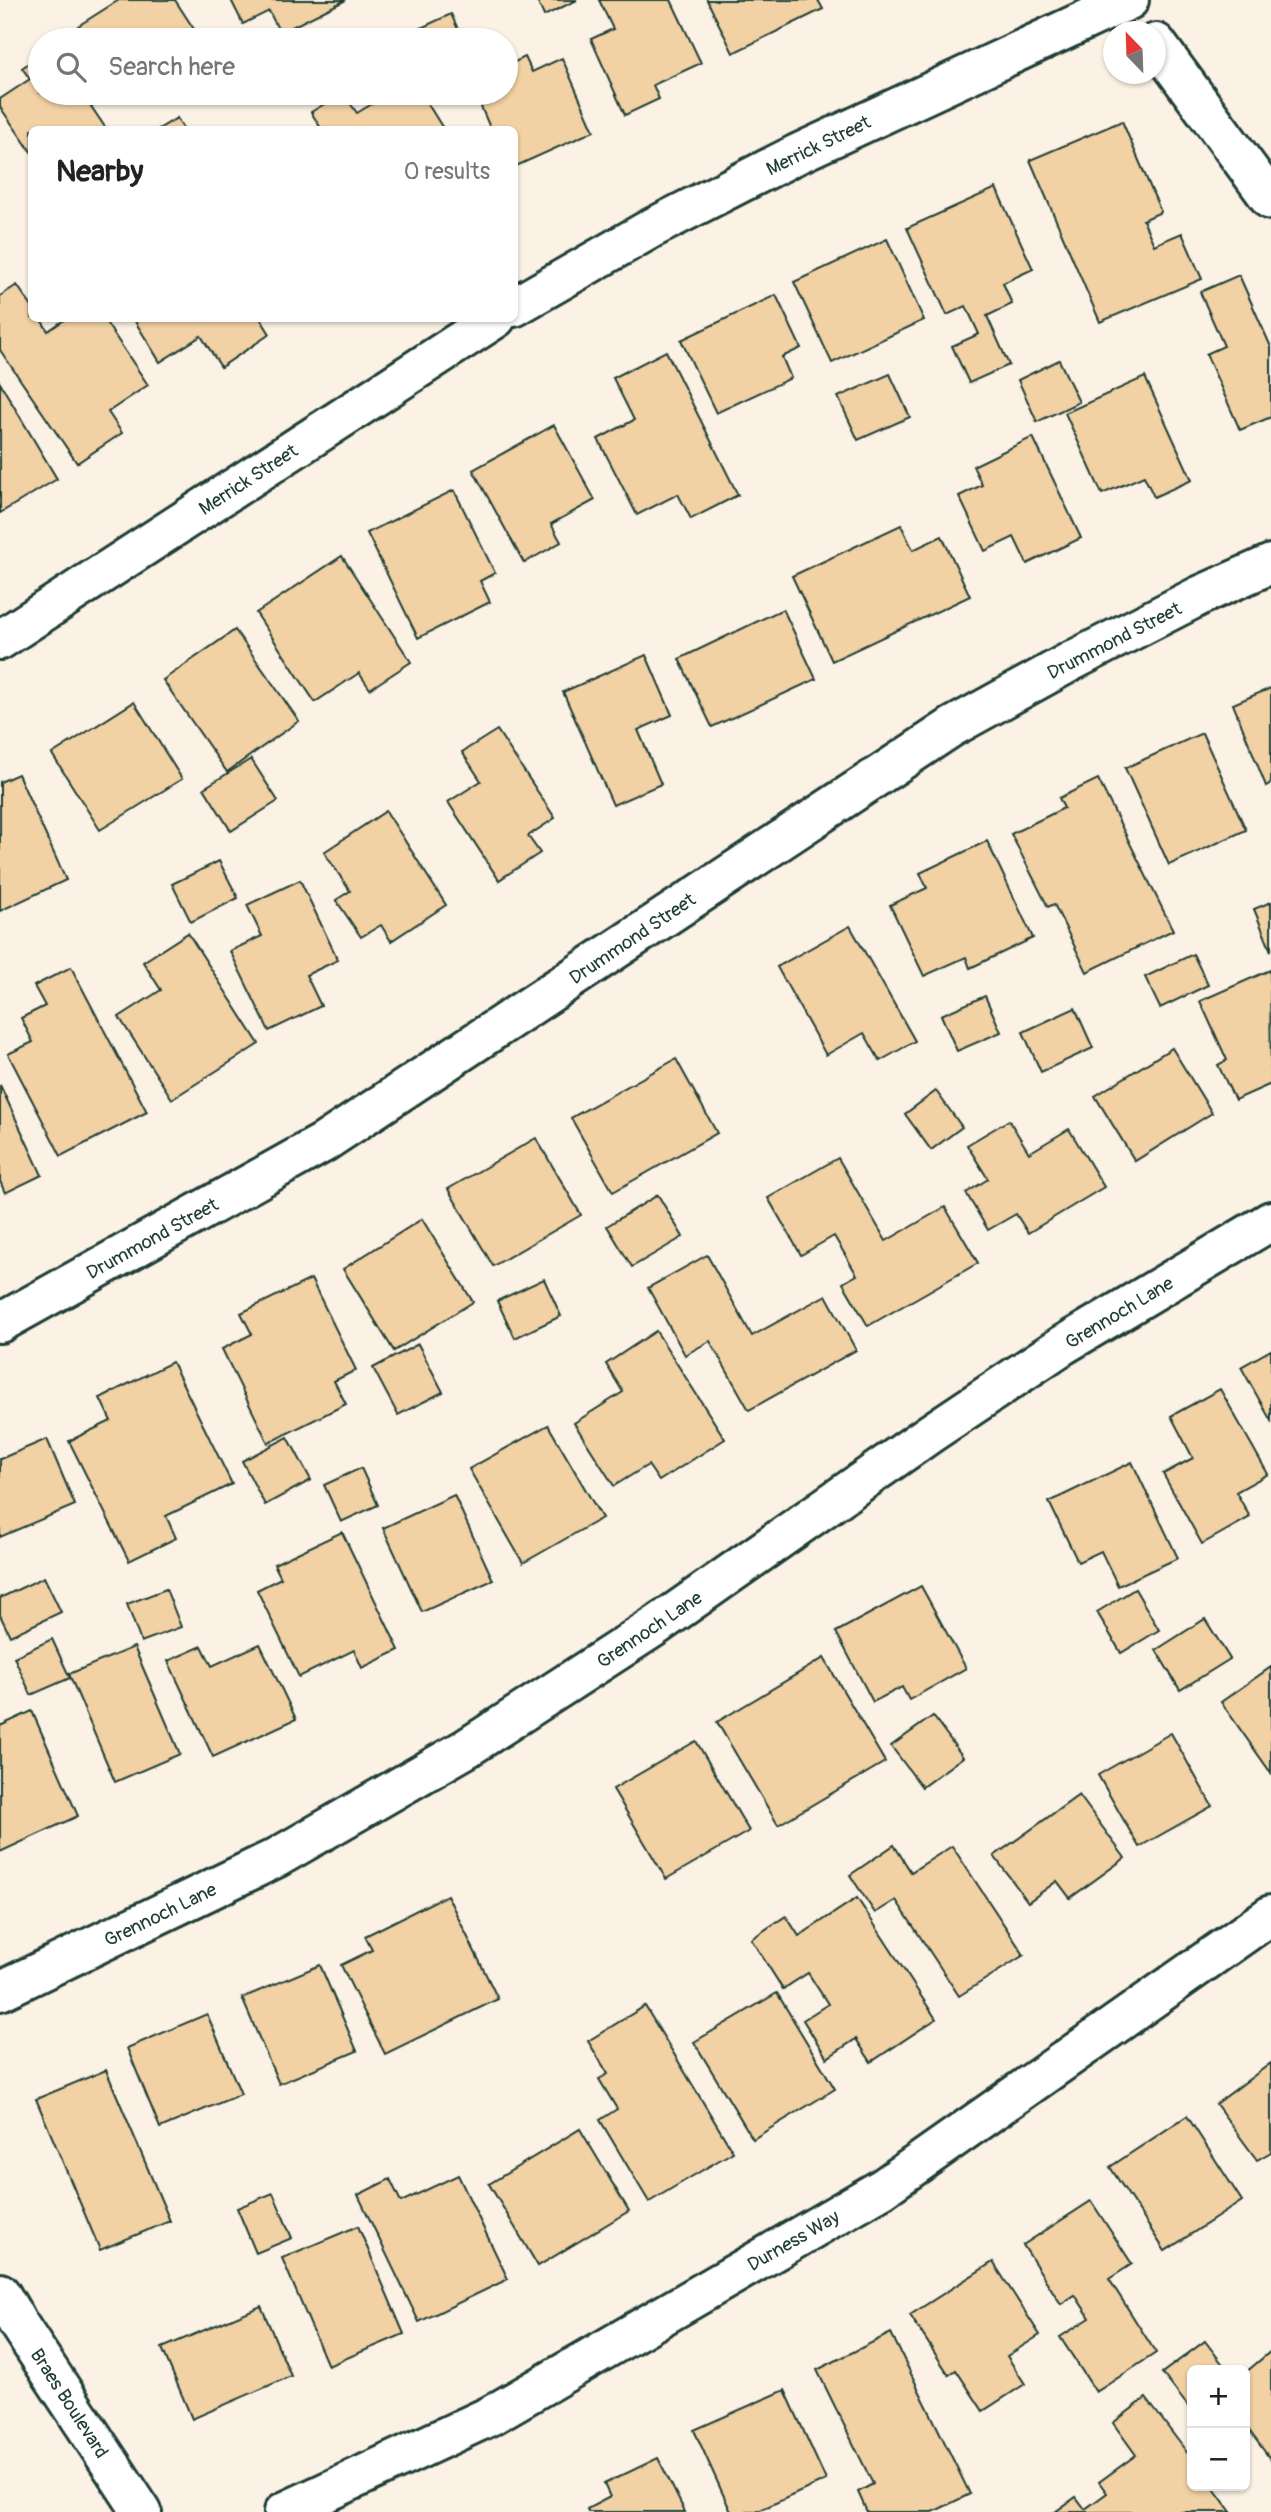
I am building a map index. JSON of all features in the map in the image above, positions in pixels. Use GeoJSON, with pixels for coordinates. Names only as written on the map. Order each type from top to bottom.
{"type":"FeatureCollection","features":[{"type":"Feature","properties":{"kind":"street","name":"Merrick Street"},"geometry":{"type":"LineString","coordinates":[[518,305],[652,228],[797,154],[1131,8]]}},
{"type":"Feature","properties":{"kind":"street"},"geometry":{"type":"LineString","coordinates":[[1166,57],[1271,200]]}},
{"type":"Feature","properties":{"kind":"street","name":"Merrick Street"},"geometry":{"type":"LineString","coordinates":[[0,640],[489,322]]}},
{"type":"Feature","properties":{"kind":"street","name":"Drummond Street"},"geometry":{"type":"LineString","coordinates":[[0,1324],[323,1143],[952,727],[1070,662],[1271,564]]}},
{"type":"Feature","properties":{"kind":"street","name":"Grennoch Lane"},"geometry":{"type":"LineString","coordinates":[[0,1991],[276,1858],[467,1748],[657,1625],[931,1433],[1063,1345],[1271,1220]]}},
{"type":"Feature","properties":{"kind":"street","name":"Durness Way"},"geometry":{"type":"LineString","coordinates":[[284,2512],[490,2416],[883,2188],[1271,1915]]}},
{"type":"Feature","properties":{"kind":"street","name":"Braes Boulevard"},"geometry":{"type":"LineString","coordinates":[[0,2293],[142,2512]]}},
{"type":"Feature","properties":{"kind":"building"},"geometry":{"type":"Polygon","coordinates":[[[119,0],[175,0],[193,28],[79,28],[78,26],[119,0]]]}},
{"type":"Feature","properties":{"kind":"building"},"geometry":{"type":"Polygon","coordinates":[[[231,0],[346,0],[290,28],[278,28],[269,11],[243,24],[231,0]]]}},
{"type":"Feature","properties":{"kind":"building"},"geometry":{"type":"Polygon","coordinates":[[[537,0],[577,0],[544,16],[537,0]]]}},
{"type":"Feature","properties":{"kind":"building"},"geometry":{"type":"Polygon","coordinates":[[[599,0],[671,0],[701,63],[653,85],[659,99],[625,115],[591,39],[613,29],[599,0]]]}},
{"type":"Feature","properties":{"kind":"building"},"geometry":{"type":"Polygon","coordinates":[[[707,0],[818,0],[823,9],[733,53],[707,0]]]}},
{"type":"Feature","properties":{"kind":"building"},"geometry":{"type":"Polygon","coordinates":[[[451,14],[457,28],[421,28],[451,14]]]}},
{"type":"Feature","properties":{"kind":"building"},"geometry":{"type":"Polygon","coordinates":[[[525,57],[532,72],[562,58],[594,131],[518,165],[518,126],[489,126],[480,105],[518,105],[518,60],[525,57]]]}},
{"type":"Feature","properties":{"kind":"building"},"geometry":{"type":"Polygon","coordinates":[[[28,64],[28,76],[22,68],[28,64]]]}},
{"type":"Feature","properties":{"kind":"building"},"geometry":{"type":"Polygon","coordinates":[[[28,80],[28,105],[90,105],[104,126],[28,126],[28,147],[0,107],[0,99],[28,80]]]}},
{"type":"Feature","properties":{"kind":"building"},"geometry":{"type":"Polygon","coordinates":[[[323,105],[351,105],[357,113],[370,105],[428,105],[442,126],[320,126],[311,112],[323,105]]]}},
{"type":"Feature","properties":{"kind":"building"},"geometry":{"type":"Polygon","coordinates":[[[177,118],[182,126],[164,126],[177,118]]]}},
{"type":"Feature","properties":{"kind":"building"},"geometry":{"type":"Polygon","coordinates":[[[1122,121],[1161,212],[1143,220],[1154,245],[1182,233],[1202,279],[1100,322],[1030,160],[1122,121]]]}},
{"type":"Feature","properties":{"kind":"building"},"geometry":{"type":"Polygon","coordinates":[[[996,188],[1033,269],[1003,283],[1012,304],[987,316],[1009,365],[969,383],[952,346],[979,334],[966,306],[947,315],[907,228],[996,188]]]}},
{"type":"Feature","properties":{"kind":"building"},"geometry":{"type":"Polygon","coordinates":[[[887,239],[924,320],[832,363],[794,282],[887,239]]]}},
{"type":"Feature","properties":{"kind":"building"},"geometry":{"type":"Polygon","coordinates":[[[1239,275],[1271,347],[1271,417],[1240,430],[1206,354],[1224,346],[1200,292],[1239,275]]]}},
{"type":"Feature","properties":{"kind":"building"},"geometry":{"type":"Polygon","coordinates":[[[17,285],[28,301],[28,322],[42,322],[48,331],[61,322],[106,322],[148,385],[108,412],[122,433],[77,463],[0,350],[0,296],[17,285]]]}},
{"type":"Feature","properties":{"kind":"building"},"geometry":{"type":"Polygon","coordinates":[[[776,295],[801,348],[782,357],[791,378],[716,413],[681,340],[776,295]]]}},
{"type":"Feature","properties":{"kind":"building"},"geometry":{"type":"Polygon","coordinates":[[[135,322],[262,322],[270,334],[221,367],[201,336],[160,362],[135,322]]]}},
{"type":"Feature","properties":{"kind":"building"},"geometry":{"type":"Polygon","coordinates":[[[666,351],[738,495],[691,519],[678,494],[637,515],[598,439],[634,420],[613,378],[666,351]]]}},
{"type":"Feature","properties":{"kind":"building"},"geometry":{"type":"Polygon","coordinates":[[[1059,360],[1079,402],[1037,422],[1018,380],[1059,360]]]}},
{"type":"Feature","properties":{"kind":"building"},"geometry":{"type":"Polygon","coordinates":[[[890,374],[910,417],[858,440],[838,397],[890,374]]]}},
{"type":"Feature","properties":{"kind":"building"},"geometry":{"type":"Polygon","coordinates":[[[1145,377],[1192,480],[1154,497],[1144,476],[1102,494],[1065,413],[1145,377]]]}},
{"type":"Feature","properties":{"kind":"building"},"geometry":{"type":"Polygon","coordinates":[[[0,383],[57,479],[0,513],[0,383]]]}},
{"type":"Feature","properties":{"kind":"building"},"geometry":{"type":"Polygon","coordinates":[[[554,425],[595,500],[551,524],[561,542],[524,563],[473,470],[554,425]]]}},
{"type":"Feature","properties":{"kind":"building"},"geometry":{"type":"Polygon","coordinates":[[[1033,437],[1081,538],[1027,564],[1014,537],[985,551],[959,496],[982,485],[973,466],[1033,437]]]}},
{"type":"Feature","properties":{"kind":"building"},"geometry":{"type":"Polygon","coordinates":[[[454,490],[495,573],[480,581],[490,602],[418,638],[367,533],[454,490]]]}},
{"type":"Feature","properties":{"kind":"building"},"geometry":{"type":"Polygon","coordinates":[[[901,525],[913,550],[942,536],[970,596],[832,661],[792,576],[901,525]]]}},
{"type":"Feature","properties":{"kind":"building"},"geometry":{"type":"Polygon","coordinates":[[[342,556],[411,662],[370,689],[359,673],[315,702],[256,613],[342,556]]]}},
{"type":"Feature","properties":{"kind":"building"},"geometry":{"type":"Polygon","coordinates":[[[783,609],[816,679],[712,727],[679,659],[783,609]]]}},
{"type":"Feature","properties":{"kind":"building"},"geometry":{"type":"Polygon","coordinates":[[[235,630],[299,721],[227,772],[163,680],[235,630]]]}},
{"type":"Feature","properties":{"kind":"building"},"geometry":{"type":"Polygon","coordinates":[[[646,655],[672,715],[638,730],[661,784],[613,805],[563,692],[646,655]]]}},
{"type":"Feature","properties":{"kind":"building"},"geometry":{"type":"Polygon","coordinates":[[[1271,688],[1271,783],[1266,786],[1233,704],[1271,688]]]}},
{"type":"Feature","properties":{"kind":"building"},"geometry":{"type":"Polygon","coordinates":[[[134,702],[182,779],[100,830],[52,754],[134,702]]]}},
{"type":"Feature","properties":{"kind":"building"},"geometry":{"type":"Polygon","coordinates":[[[497,730],[555,818],[528,836],[540,853],[499,880],[448,802],[481,781],[462,752],[497,730]]]}},
{"type":"Feature","properties":{"kind":"building"},"geometry":{"type":"Polygon","coordinates":[[[1202,733],[1246,830],[1169,865],[1125,768],[1202,733]]]}},
{"type":"Feature","properties":{"kind":"building"},"geometry":{"type":"Polygon","coordinates":[[[251,759],[278,801],[231,831],[204,788],[251,759]]]}},
{"type":"Feature","properties":{"kind":"building"},"geometry":{"type":"Polygon","coordinates":[[[18,774],[66,880],[0,911],[0,782],[18,774]]]}},
{"type":"Feature","properties":{"kind":"building"},"geometry":{"type":"Polygon","coordinates":[[[1098,779],[1173,930],[1087,972],[1054,904],[1048,907],[1011,834],[1064,808],[1059,798],[1098,779]]]}},
{"type":"Feature","properties":{"kind":"building"},"geometry":{"type":"Polygon","coordinates":[[[386,811],[446,905],[391,941],[381,925],[361,937],[336,900],[350,891],[324,852],[386,811]]]}},
{"type":"Feature","properties":{"kind":"building"},"geometry":{"type":"Polygon","coordinates":[[[987,841],[1033,938],[970,968],[966,957],[924,976],[890,905],[927,888],[920,873],[987,841]]]}},
{"type":"Feature","properties":{"kind":"building"},"geometry":{"type":"Polygon","coordinates":[[[219,861],[238,898],[191,922],[172,884],[219,861]]]}},
{"type":"Feature","properties":{"kind":"building"},"geometry":{"type":"Polygon","coordinates":[[[300,880],[338,960],[306,975],[321,1006],[269,1031],[230,951],[262,936],[247,905],[300,880]]]}},
{"type":"Feature","properties":{"kind":"building"},"geometry":{"type":"Polygon","coordinates":[[[1271,902],[1271,951],[1254,909],[1271,902]]]}},
{"type":"Feature","properties":{"kind":"building"},"geometry":{"type":"Polygon","coordinates":[[[850,926],[915,1041],[880,1061],[864,1033],[826,1055],[777,967],[850,926]]]}},
{"type":"Feature","properties":{"kind":"building"},"geometry":{"type":"Polygon","coordinates":[[[188,933],[259,1044],[172,1099],[119,1017],[161,990],[143,962],[188,933]]]}},
{"type":"Feature","properties":{"kind":"building"},"geometry":{"type":"Polygon","coordinates":[[[1193,954],[1208,985],[1160,1008],[1145,977],[1193,954]]]}},
{"type":"Feature","properties":{"kind":"building"},"geometry":{"type":"Polygon","coordinates":[[[71,967],[147,1112],[61,1156],[8,1054],[33,1042],[21,1018],[45,1006],[34,986],[71,967]]]}},
{"type":"Feature","properties":{"kind":"building"},"geometry":{"type":"Polygon","coordinates":[[[1270,970],[1271,1084],[1235,1100],[1218,1065],[1227,1060],[1200,1001],[1270,970]]]}},
{"type":"Feature","properties":{"kind":"building"},"geometry":{"type":"Polygon","coordinates":[[[985,996],[1001,1032],[957,1051],[941,1015],[985,996]]]}},
{"type":"Feature","properties":{"kind":"building"},"geometry":{"type":"Polygon","coordinates":[[[1075,1008],[1093,1048],[1041,1072],[1023,1032],[1075,1008]]]}},
{"type":"Feature","properties":{"kind":"building"},"geometry":{"type":"Polygon","coordinates":[[[1172,1048],[1212,1113],[1135,1161],[1095,1096],[1172,1048]]]}},
{"type":"Feature","properties":{"kind":"building"},"geometry":{"type":"Polygon","coordinates":[[[676,1059],[717,1133],[613,1192],[571,1118],[676,1059]]]}},
{"type":"Feature","properties":{"kind":"building"},"geometry":{"type":"Polygon","coordinates":[[[0,1085],[42,1175],[5,1193],[0,1181],[0,1085]]]}},
{"type":"Feature","properties":{"kind":"building"},"geometry":{"type":"Polygon","coordinates":[[[936,1091],[962,1127],[931,1150],[905,1114],[936,1091]]]}},
{"type":"Feature","properties":{"kind":"building"},"geometry":{"type":"Polygon","coordinates":[[[1009,1120],[1029,1153],[1069,1129],[1104,1187],[1028,1233],[1016,1214],[988,1230],[966,1193],[988,1179],[967,1145],[1009,1120]]]}},
{"type":"Feature","properties":{"kind":"building"},"geometry":{"type":"Polygon","coordinates":[[[536,1138],[581,1215],[493,1266],[448,1189],[536,1138]]]}},
{"type":"Feature","properties":{"kind":"building"},"geometry":{"type":"Polygon","coordinates":[[[838,1158],[886,1241],[945,1207],[978,1263],[868,1326],[843,1283],[857,1275],[834,1236],[801,1255],[768,1198],[838,1158]]]}},
{"type":"Feature","properties":{"kind":"building"},"geometry":{"type":"Polygon","coordinates":[[[658,1195],[683,1237],[632,1267],[607,1226],[658,1195]]]}},
{"type":"Feature","properties":{"kind":"building"},"geometry":{"type":"Polygon","coordinates":[[[422,1219],[473,1302],[394,1351],[343,1269],[422,1219]]]}},
{"type":"Feature","properties":{"kind":"building"},"geometry":{"type":"Polygon","coordinates":[[[707,1255],[752,1336],[826,1295],[856,1350],[749,1410],[710,1341],[685,1355],[648,1288],[707,1255]]]}},
{"type":"Feature","properties":{"kind":"building"},"geometry":{"type":"Polygon","coordinates":[[[311,1279],[356,1370],[334,1381],[346,1404],[268,1443],[222,1349],[252,1334],[241,1313],[311,1279]]]}},
{"type":"Feature","properties":{"kind":"building"},"geometry":{"type":"Polygon","coordinates":[[[544,1279],[561,1316],[515,1338],[497,1301],[544,1279]]]}},
{"type":"Feature","properties":{"kind":"building"},"geometry":{"type":"Polygon","coordinates":[[[656,1331],[725,1439],[659,1481],[648,1465],[614,1486],[574,1423],[623,1392],[606,1364],[656,1331]]]}},
{"type":"Feature","properties":{"kind":"building"},"geometry":{"type":"Polygon","coordinates":[[[418,1344],[443,1392],[398,1415],[373,1368],[418,1344]]]}},
{"type":"Feature","properties":{"kind":"building"},"geometry":{"type":"Polygon","coordinates":[[[1271,1350],[1271,1421],[1241,1367],[1271,1350]]]}},
{"type":"Feature","properties":{"kind":"building"},"geometry":{"type":"Polygon","coordinates":[[[172,1362],[232,1484],[166,1516],[176,1538],[129,1561],[69,1441],[111,1421],[100,1398],[172,1362]]]}},
{"type":"Feature","properties":{"kind":"building"},"geometry":{"type":"Polygon","coordinates":[[[1220,1389],[1268,1474],[1236,1492],[1250,1517],[1202,1544],[1163,1474],[1193,1458],[1171,1416],[1220,1389]]]}},
{"type":"Feature","properties":{"kind":"building"},"geometry":{"type":"Polygon","coordinates":[[[548,1425],[602,1518],[523,1563],[469,1469],[548,1425]]]}},
{"type":"Feature","properties":{"kind":"building"},"geometry":{"type":"Polygon","coordinates":[[[288,1437],[311,1480],[265,1505],[242,1461],[288,1437]]]}},
{"type":"Feature","properties":{"kind":"building"},"geometry":{"type":"Polygon","coordinates":[[[47,1439],[75,1505],[0,1537],[0,1459],[47,1439]]]}},
{"type":"Feature","properties":{"kind":"building"},"geometry":{"type":"Polygon","coordinates":[[[1132,1462],[1178,1558],[1118,1586],[1101,1551],[1078,1562],[1049,1502],[1132,1462]]]}},
{"type":"Feature","properties":{"kind":"building"},"geometry":{"type":"Polygon","coordinates":[[[361,1468],[378,1505],[341,1522],[324,1485],[361,1468]]]}},
{"type":"Feature","properties":{"kind":"building"},"geometry":{"type":"Polygon","coordinates":[[[454,1495],[493,1580],[422,1612],[383,1528],[454,1495]]]}},
{"type":"Feature","properties":{"kind":"building"},"geometry":{"type":"Polygon","coordinates":[[[342,1532],[399,1650],[362,1668],[354,1650],[299,1677],[257,1590],[281,1578],[274,1564],[342,1532]]]}},
{"type":"Feature","properties":{"kind":"building"},"geometry":{"type":"Polygon","coordinates":[[[44,1577],[61,1612],[10,1636],[0,1615],[0,1598],[44,1577]]]}},
{"type":"Feature","properties":{"kind":"building"},"geometry":{"type":"Polygon","coordinates":[[[921,1586],[966,1668],[909,1700],[902,1687],[873,1702],[836,1632],[921,1586]]]}},
{"type":"Feature","properties":{"kind":"building"},"geometry":{"type":"Polygon","coordinates":[[[166,1589],[181,1627],[141,1642],[127,1604],[166,1589]]]}},
{"type":"Feature","properties":{"kind":"building"},"geometry":{"type":"Polygon","coordinates":[[[1135,1589],[1159,1630],[1121,1653],[1097,1612],[1135,1589]]]}},
{"type":"Feature","properties":{"kind":"building"},"geometry":{"type":"Polygon","coordinates":[[[1205,1619],[1230,1659],[1180,1690],[1156,1650],[1205,1619]]]}},
{"type":"Feature","properties":{"kind":"building"},"geometry":{"type":"Polygon","coordinates":[[[52,1639],[70,1678],[31,1695],[14,1657],[52,1639]]]}},
{"type":"Feature","properties":{"kind":"building"},"geometry":{"type":"Polygon","coordinates":[[[260,1644],[296,1719],[213,1757],[168,1661],[202,1646],[212,1666],[260,1644]]]}},
{"type":"Feature","properties":{"kind":"building"},"geometry":{"type":"Polygon","coordinates":[[[134,1647],[180,1754],[115,1782],[69,1674],[134,1647]]]}},
{"type":"Feature","properties":{"kind":"building"},"geometry":{"type":"Polygon","coordinates":[[[824,1658],[885,1762],[778,1825],[717,1722],[824,1658]]]}},
{"type":"Feature","properties":{"kind":"building"},"geometry":{"type":"Polygon","coordinates":[[[1271,1667],[1271,1773],[1221,1702],[1271,1667]]]}},
{"type":"Feature","properties":{"kind":"building"},"geometry":{"type":"Polygon","coordinates":[[[32,1711],[78,1816],[0,1852],[0,1726],[32,1711]]]}},
{"type":"Feature","properties":{"kind":"building"},"geometry":{"type":"Polygon","coordinates":[[[933,1716],[963,1757],[922,1787],[891,1746],[933,1716]]]}},
{"type":"Feature","properties":{"kind":"building"},"geometry":{"type":"Polygon","coordinates":[[[1171,1733],[1212,1806],[1139,1847],[1098,1775],[1171,1733]]]}},
{"type":"Feature","properties":{"kind":"building"},"geometry":{"type":"Polygon","coordinates":[[[696,1741],[749,1831],[666,1879],[613,1789],[696,1741]]]}},
{"type":"Feature","properties":{"kind":"building"},"geometry":{"type":"Polygon","coordinates":[[[1079,1795],[1125,1858],[1070,1898],[1057,1881],[1028,1902],[994,1856],[1079,1795]]]}},
{"type":"Feature","properties":{"kind":"building"},"geometry":{"type":"Polygon","coordinates":[[[894,1845],[911,1872],[952,1846],[1024,1955],[959,1996],[896,1900],[875,1913],[850,1875],[894,1845]]]}},
{"type":"Feature","properties":{"kind":"building"},"geometry":{"type":"Polygon","coordinates":[[[447,1895],[498,1999],[385,2054],[341,1965],[372,1950],[365,1936],[447,1895]]]}},
{"type":"Feature","properties":{"kind":"building"},"geometry":{"type":"Polygon","coordinates":[[[857,1898],[936,2019],[871,2062],[856,2039],[827,2058],[803,2020],[828,2004],[808,1973],[783,1989],[751,1939],[786,1916],[799,1936],[857,1898]]]}},
{"type":"Feature","properties":{"kind":"building"},"geometry":{"type":"Polygon","coordinates":[[[320,1965],[357,2051],[279,2084],[242,1998],[320,1965]]]}},
{"type":"Feature","properties":{"kind":"building"},"geometry":{"type":"Polygon","coordinates":[[[777,1993],[835,2089],[753,2139],[694,2042],[777,1993]]]}},
{"type":"Feature","properties":{"kind":"building"},"geometry":{"type":"Polygon","coordinates":[[[645,2006],[733,2152],[649,2202],[600,2120],[617,2109],[599,2079],[608,2074],[588,2041],[645,2006]]]}},
{"type":"Feature","properties":{"kind":"building"},"geometry":{"type":"Polygon","coordinates":[[[207,2014],[241,2094],[160,2128],[127,2048],[207,2014]]]}},
{"type":"Feature","properties":{"kind":"building"},"geometry":{"type":"Polygon","coordinates":[[[1271,2063],[1271,2152],[1257,2160],[1216,2104],[1271,2063]]]}},
{"type":"Feature","properties":{"kind":"building"},"geometry":{"type":"Polygon","coordinates":[[[106,2070],[170,2221],[100,2250],[36,2099],[106,2070]]]}},
{"type":"Feature","properties":{"kind":"building"},"geometry":{"type":"Polygon","coordinates":[[[1187,2116],[1242,2201],[1165,2251],[1110,2167],[1187,2116]]]}},
{"type":"Feature","properties":{"kind":"building"},"geometry":{"type":"Polygon","coordinates":[[[580,2129],[629,2211],[538,2266],[489,2184],[580,2129]]]}},
{"type":"Feature","properties":{"kind":"building"},"geometry":{"type":"Polygon","coordinates":[[[458,2175],[508,2279],[419,2322],[358,2195],[390,2179],[401,2202],[458,2175]]]}},
{"type":"Feature","properties":{"kind":"building"},"geometry":{"type":"Polygon","coordinates":[[[273,2193],[292,2238],[256,2253],[237,2208],[273,2193]]]}},
{"type":"Feature","properties":{"kind":"building"},"geometry":{"type":"Polygon","coordinates":[[[1091,2201],[1132,2264],[1109,2279],[1156,2353],[1096,2392],[1060,2337],[1090,2318],[1075,2295],[1061,2304],[1023,2245],[1091,2201]]]}},
{"type":"Feature","properties":{"kind":"building"},"geometry":{"type":"Polygon","coordinates":[[[358,2226],[404,2334],[328,2366],[282,2258],[358,2226]]]}},
{"type":"Feature","properties":{"kind":"building"},"geometry":{"type":"Polygon","coordinates":[[[993,2262],[1040,2335],[1007,2356],[1025,2384],[983,2411],[956,2370],[949,2375],[910,2315],[993,2262]]]}},
{"type":"Feature","properties":{"kind":"building"},"geometry":{"type":"Polygon","coordinates":[[[261,2306],[291,2376],[192,2419],[162,2348],[261,2306]]]}},
{"type":"Feature","properties":{"kind":"building"},"geometry":{"type":"Polygon","coordinates":[[[891,2333],[970,2494],[933,2512],[867,2512],[858,2492],[873,2484],[817,2370],[891,2333]]]}},
{"type":"Feature","properties":{"kind":"building"},"geometry":{"type":"Polygon","coordinates":[[[1205,2341],[1223,2365],[1187,2365],[1187,2405],[1162,2373],[1205,2341]]]}},
{"type":"Feature","properties":{"kind":"building"},"geometry":{"type":"Polygon","coordinates":[[[1271,2351],[1271,2460],[1250,2432],[1250,2369],[1271,2351]]]}},
{"type":"Feature","properties":{"kind":"building"},"geometry":{"type":"Polygon","coordinates":[[[785,2390],[826,2480],[756,2512],[731,2512],[694,2430],[785,2390]]]}},
{"type":"Feature","properties":{"kind":"building"},"geometry":{"type":"Polygon","coordinates":[[[1146,2398],[1187,2452],[1187,2491],[1216,2491],[1231,2512],[1055,2512],[1076,2497],[1085,2509],[1107,2493],[1099,2482],[1136,2455],[1113,2423],[1146,2398]]]}},
{"type":"Feature","properties":{"kind":"building"},"geometry":{"type":"Polygon","coordinates":[[[658,2458],[685,2512],[588,2512],[587,2509],[610,2497],[604,2484],[658,2458]]]}}]}
